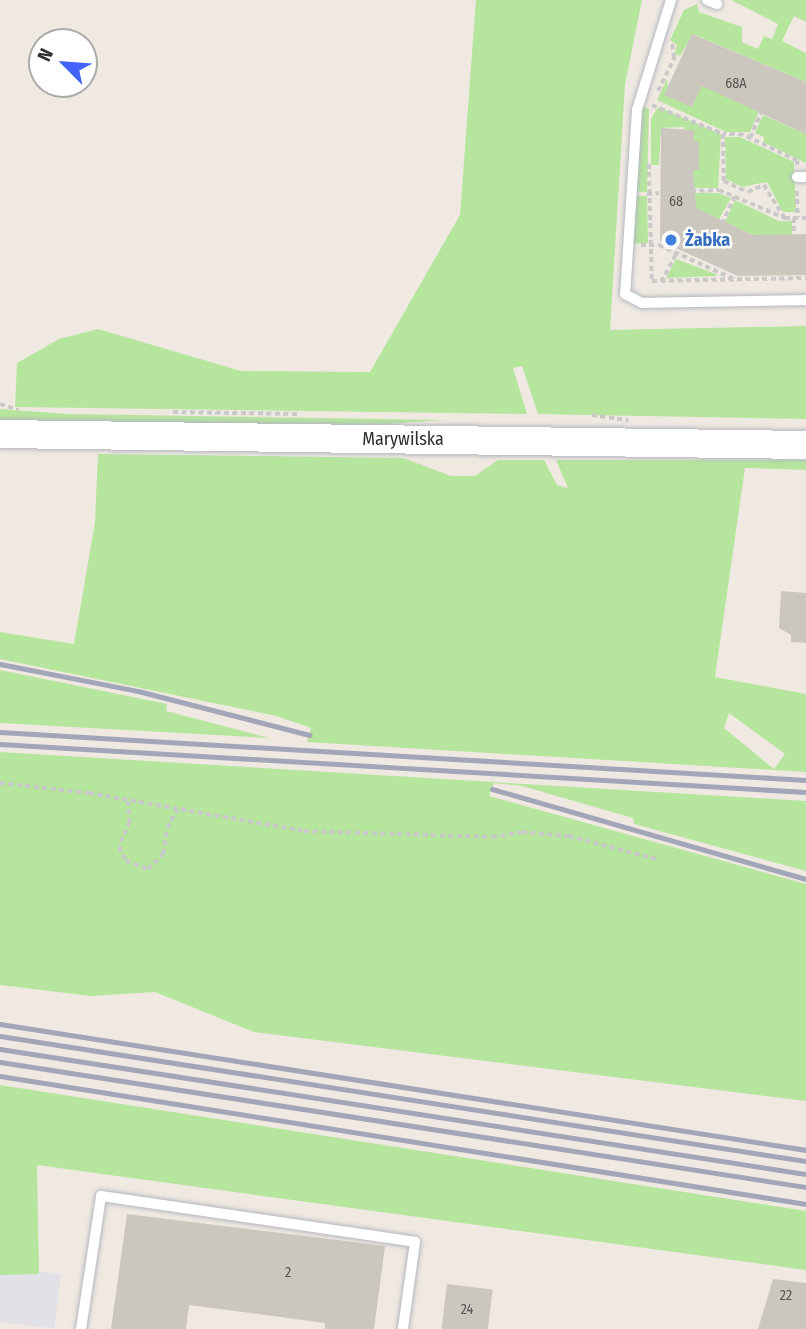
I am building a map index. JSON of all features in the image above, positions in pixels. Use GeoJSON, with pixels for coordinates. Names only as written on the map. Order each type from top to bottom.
{"type":"FeatureCollection","features":[{"type":"Feature","properties":{"kind":"street","name":"Marywilska"},"geometry":{"type":"LineString","coordinates":[[0,434],[806,445]]}},
{"type":"Feature","properties":{"kind":"lane"},"geometry":{"type":"LineString","coordinates":[[671,0],[637,110],[623,285],[632,300],[806,300]]}},
{"type":"Feature","properties":{"kind":"lane"},"geometry":{"type":"LineString","coordinates":[[81,1329],[101,1196],[415,1242],[403,1329]]}},
{"type":"Feature","properties":{"kind":"path"},"geometry":{"type":"LineString","coordinates":[[649,113],[653,103],[723,134],[750,138],[797,160],[801,177],[794,234]]}},
{"type":"Feature","properties":{"kind":"path"},"geometry":{"type":"LineString","coordinates":[[750,138],[762,110]]}},
{"type":"Feature","properties":{"kind":"path"},"geometry":{"type":"LineString","coordinates":[[719,190],[724,181],[723,134]]}},
{"type":"Feature","properties":{"kind":"path"},"geometry":{"type":"LineString","coordinates":[[649,156],[651,279],[661,282],[806,278]]}},
{"type":"Feature","properties":{"kind":"path"},"geometry":{"type":"LineString","coordinates":[[724,181],[748,192]]}},
{"type":"Feature","properties":{"kind":"path"},"geometry":{"type":"LineString","coordinates":[[722,224],[735,197],[764,185],[785,218]]}},
{"type":"Feature","properties":{"kind":"path"},"geometry":{"type":"LineString","coordinates":[[691,191],[719,190],[785,218],[806,218]]}},
{"type":"Feature","properties":{"kind":"path"},"geometry":{"type":"LineString","coordinates":[[626,246],[650,245],[736,280]]}},
{"type":"Feature","properties":{"kind":"path"},"geometry":{"type":"LineString","coordinates":[[661,282],[677,254]]}},
{"type":"Feature","properties":{"kind":"path"},"geometry":{"type":"LineString","coordinates":[[592,415],[629,419]]}},
{"type":"Feature","properties":{"kind":"path"},"geometry":{"type":"LineString","coordinates":[[0,783],[128,801],[304,831],[569,836],[656,859]]}},
{"type":"Feature","properties":{"kind":"path"},"geometry":{"type":"LineString","coordinates":[[128,801],[130,822],[119,847],[126,861],[148,869],[163,854],[167,828],[177,810]]}},
{"type":"Feature","properties":{"kind":"shaded area"},"geometry":{"type":"Polygon","coordinates":[[[0,1267],[61,1274],[54,1329],[0,1322],[0,1267]]]}},
{"type":"Feature","properties":{"kind":"green space"},"geometry":{"type":"Polygon","coordinates":[[[476,0],[642,0],[625,85],[610,330],[806,326],[806,419],[538,414],[522,366],[513,368],[527,414],[15,407],[17,363],[59,339],[98,329],[241,371],[370,372],[460,215],[476,0]]]}},
{"type":"Feature","properties":{"kind":"green space"},"geometry":{"type":"Polygon","coordinates":[[[731,0],[806,0],[806,22],[794,16],[782,41],[806,53],[806,82],[693,34],[680,56],[674,54],[677,45],[670,40],[684,10],[697,4],[699,12],[742,27],[742,42],[758,49],[764,36],[772,39],[778,24],[731,0]]]}},
{"type":"Feature","properties":{"kind":"green space"},"geometry":{"type":"Polygon","coordinates":[[[667,79],[668,87],[702,86],[760,109],[750,132],[726,132],[657,100],[667,79]]]}},
{"type":"Feature","properties":{"kind":"green space"},"geometry":{"type":"Polygon","coordinates":[[[641,106],[649,109],[647,192],[635,192],[641,106]]]}},
{"type":"Feature","properties":{"kind":"green space"},"geometry":{"type":"Polygon","coordinates":[[[658,107],[721,134],[718,188],[693,188],[693,170],[699,169],[699,161],[684,127],[661,128],[659,165],[651,165],[651,119],[658,107]]]}},
{"type":"Feature","properties":{"kind":"green space"},"geometry":{"type":"Polygon","coordinates":[[[763,115],[806,134],[806,163],[763,142],[764,137],[755,133],[763,115]]]}},
{"type":"Feature","properties":{"kind":"green space"},"geometry":{"type":"Polygon","coordinates":[[[725,137],[740,137],[794,162],[796,212],[783,212],[767,182],[742,187],[726,179],[725,137]]]}},
{"type":"Feature","properties":{"kind":"green space"},"geometry":{"type":"Polygon","coordinates":[[[693,193],[718,193],[731,198],[719,219],[693,207],[693,193]]]}},
{"type":"Feature","properties":{"kind":"green space"},"geometry":{"type":"Polygon","coordinates":[[[634,196],[647,196],[648,243],[631,244],[634,196]]]}},
{"type":"Feature","properties":{"kind":"green space"},"geometry":{"type":"Polygon","coordinates":[[[735,200],[779,221],[792,221],[792,235],[753,235],[725,222],[735,200]]]}},
{"type":"Feature","properties":{"kind":"green space"},"geometry":{"type":"Polygon","coordinates":[[[676,259],[716,274],[716,276],[666,278],[676,259]]]}},
{"type":"Feature","properties":{"kind":"green space"},"geometry":{"type":"Polygon","coordinates":[[[0,409],[67,414],[444,420],[298,430],[0,425],[0,409]]]}},
{"type":"Feature","properties":{"kind":"green space"},"geometry":{"type":"Polygon","coordinates":[[[98,454],[403,458],[451,476],[475,476],[498,460],[544,460],[557,485],[568,488],[556,460],[806,460],[806,470],[745,468],[715,677],[806,694],[806,772],[307,742],[311,728],[276,716],[0,659],[0,632],[74,644],[95,522],[98,454]],[[729,713],[724,728],[774,769],[785,754],[729,713]]]}},
{"type":"Feature","properties":{"kind":"green space"},"geometry":{"type":"Polygon","coordinates":[[[0,670],[167,704],[166,711],[269,738],[0,723],[0,670]]]}},
{"type":"Feature","properties":{"kind":"green space"},"geometry":{"type":"Polygon","coordinates":[[[0,752],[806,801],[806,871],[634,824],[633,818],[522,786],[494,783],[489,796],[806,884],[806,1101],[254,1032],[155,992],[91,996],[0,985],[0,752]]]}},
{"type":"Feature","properties":{"kind":"green space"},"geometry":{"type":"Polygon","coordinates":[[[0,1085],[806,1211],[806,1270],[37,1165],[39,1274],[0,1275],[0,1085]]]}},
{"type":"Feature","properties":{"kind":"building"},"geometry":{"type":"Polygon","coordinates":[[[692,34],[806,82],[806,134],[702,86],[692,107],[664,95],[692,34]]]}},
{"type":"Feature","properties":{"kind":"building"},"geometry":{"type":"Polygon","coordinates":[[[661,128],[694,130],[694,141],[699,141],[699,170],[693,170],[696,208],[753,235],[806,234],[806,275],[738,276],[660,241],[661,128]]]}},
{"type":"Feature","properties":{"kind":"building"},"geometry":{"type":"Polygon","coordinates":[[[781,591],[806,593],[806,643],[791,642],[791,635],[779,628],[781,591]]]}},
{"type":"Feature","properties":{"kind":"building"},"geometry":{"type":"Polygon","coordinates":[[[127,1214],[385,1246],[374,1329],[325,1329],[325,1323],[189,1305],[186,1329],[111,1329],[127,1214]]]}},
{"type":"Feature","properties":{"kind":"building"},"geometry":{"type":"Polygon","coordinates":[[[773,1279],[806,1283],[806,1329],[758,1329],[773,1279]]]}},
{"type":"Feature","properties":{"kind":"building"},"geometry":{"type":"Polygon","coordinates":[[[447,1284],[493,1290],[488,1329],[442,1329],[447,1284]]]}},
{"type":"Feature","properties":{"kind":"railway"},"geometry":{"type":"LineString","coordinates":[[0,664],[138,691],[309,735]]}},
{"type":"Feature","properties":{"kind":"railway"},"geometry":{"type":"LineString","coordinates":[[0,732],[806,780]]}},
{"type":"Feature","properties":{"kind":"railway"},"geometry":{"type":"LineString","coordinates":[[0,744],[806,792]]}},
{"type":"Feature","properties":{"kind":"railway"},"geometry":{"type":"LineString","coordinates":[[492,789],[806,879]]}},
{"type":"Feature","properties":{"kind":"railway"},"geometry":{"type":"LineString","coordinates":[[0,1024],[806,1150]]}},
{"type":"Feature","properties":{"kind":"railway"},"geometry":{"type":"LineString","coordinates":[[0,1036],[806,1161]]}},
{"type":"Feature","properties":{"kind":"railway"},"geometry":{"type":"LineString","coordinates":[[0,1049],[806,1174]]}},
{"type":"Feature","properties":{"kind":"railway"},"geometry":{"type":"LineString","coordinates":[[0,1062],[806,1187]]}},
{"type":"Feature","properties":{"kind":"railway"},"geometry":{"type":"LineString","coordinates":[[0,1076],[806,1204]]}},
{"type":"Feature","properties":{"kind":"place","name":"Żabka"},"geometry":{"type":"Point","coordinates":[671,240]}}]}
